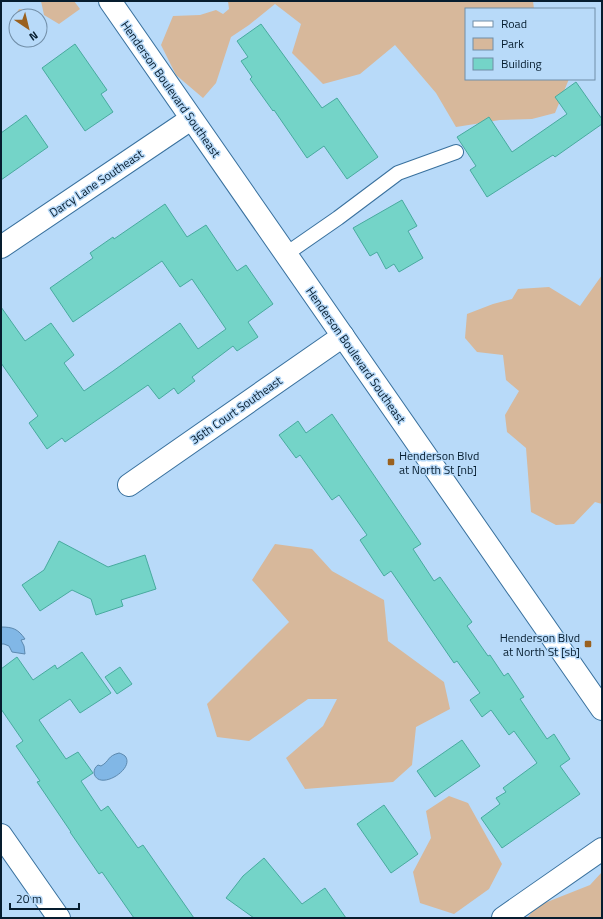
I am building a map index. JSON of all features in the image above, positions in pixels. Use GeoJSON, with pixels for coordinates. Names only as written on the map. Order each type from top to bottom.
{"type":"FeatureCollection","features":[{"type":"Feature","properties":{"kind":"main road","name":"Henderson Boulevard Southeast"},"geometry":{"type":"LineString","coordinates":[[110,1],[602,709]]}},
{"type":"Feature","properties":{"kind":"main road","name":"Darcy Lane Southeast"},"geometry":{"type":"LineString","coordinates":[[1,246],[192,119]]}},
{"type":"Feature","properties":{"kind":"main road","name":"36th Court Southeast"},"geometry":{"type":"LineString","coordinates":[[129,485],[343,336]]}},
{"type":"Feature","properties":{"kind":"main road"},"geometry":{"type":"LineString","coordinates":[[1,835],[59,918]]}},
{"type":"Feature","properties":{"kind":"main road"},"geometry":{"type":"LineString","coordinates":[[503,918],[602,849]]}},
{"type":"Feature","properties":{"kind":"lane"},"geometry":{"type":"LineString","coordinates":[[286,254],[338,218],[398,173],[456,152]]}},
{"type":"Feature","properties":{"kind":"green space"},"geometry":{"type":"Polygon","coordinates":[[[41,1],[74,1],[80,9],[59,24],[48,17],[48,8],[42,8],[41,1]]]}},
{"type":"Feature","properties":{"kind":"green space"},"geometry":{"type":"Polygon","coordinates":[[[228,1],[533,1],[534,8],[465,8],[465,80],[569,80],[555,113],[532,119],[500,120],[456,127],[436,93],[395,45],[360,74],[323,84],[292,53],[301,24],[275,4],[249,25],[231,37],[216,83],[203,98],[176,75],[161,45],[173,16],[200,15],[216,10],[223,14],[229,9],[228,1]]]}},
{"type":"Feature","properties":{"kind":"green space"},"geometry":{"type":"Polygon","coordinates":[[[602,275],[602,504],[595,502],[574,524],[556,525],[531,512],[526,448],[507,432],[505,415],[519,391],[506,380],[503,355],[477,352],[465,338],[467,314],[493,304],[512,299],[518,289],[549,287],[580,306],[602,275]]]}},
{"type":"Feature","properties":{"kind":"green space"},"geometry":{"type":"Polygon","coordinates":[[[275,544],[312,549],[332,571],[384,600],[388,641],[444,682],[450,709],[416,727],[412,765],[393,782],[305,789],[286,758],[323,726],[337,699],[308,699],[249,741],[217,737],[207,704],[289,622],[252,580],[275,544]]]}},
{"type":"Feature","properties":{"kind":"green space"},"geometry":{"type":"Polygon","coordinates":[[[449,796],[468,803],[502,864],[489,889],[454,914],[420,903],[413,872],[431,838],[426,811],[449,796]]]}},
{"type":"Feature","properties":{"kind":"green space"},"geometry":{"type":"Polygon","coordinates":[[[602,872],[602,918],[527,918],[537,906],[590,885],[602,872]]]}},
{"type":"Feature","properties":{"kind":"water"},"geometry":{"type":"Polygon","coordinates":[[[1,627],[15,629],[25,639],[21,640],[24,646],[25,654],[12,652],[9,646],[1,644],[1,627]]]}},
{"type":"Feature","properties":{"kind":"water"},"geometry":{"type":"Polygon","coordinates":[[[119,753],[125,756],[127,761],[121,772],[108,779],[102,780],[97,778],[94,773],[96,767],[98,765],[101,766],[110,757],[119,753]]]}},
{"type":"Feature","properties":{"kind":"building"},"geometry":{"type":"Polygon","coordinates":[[[261,24],[322,108],[337,98],[378,157],[347,179],[324,146],[307,158],[274,110],[273,111],[250,79],[252,77],[241,61],[248,57],[237,41],[261,24]]]}},
{"type":"Feature","properties":{"kind":"building"},"geometry":{"type":"Polygon","coordinates":[[[75,44],[107,90],[101,94],[113,112],[85,131],[42,68],[75,44]]]}},
{"type":"Feature","properties":{"kind":"building"},"geometry":{"type":"Polygon","coordinates":[[[576,82],[602,119],[602,124],[555,157],[553,155],[487,197],[470,170],[476,166],[457,137],[489,117],[512,152],[567,114],[555,97],[576,82]]]}},
{"type":"Feature","properties":{"kind":"building"},"geometry":{"type":"Polygon","coordinates":[[[26,115],[48,147],[1,180],[1,133],[26,115]]]}},
{"type":"Feature","properties":{"kind":"building"},"geometry":{"type":"Polygon","coordinates":[[[402,200],[417,226],[408,231],[423,258],[399,272],[394,264],[386,269],[377,252],[370,256],[353,228],[402,200]]]}},
{"type":"Feature","properties":{"kind":"building"},"geometry":{"type":"Polygon","coordinates":[[[165,204],[187,237],[206,225],[237,271],[246,265],[273,304],[248,322],[258,337],[237,351],[233,346],[192,377],[195,381],[178,394],[174,388],[159,399],[148,385],[65,442],[62,438],[47,449],[29,423],[38,416],[1,363],[1,307],[25,341],[51,323],[74,355],[64,363],[84,391],[180,323],[198,349],[226,329],[192,279],[180,287],[162,261],[73,322],[50,288],[93,258],[90,253],[113,237],[114,239],[165,204]]]}},
{"type":"Feature","properties":{"kind":"building"},"geometry":{"type":"Polygon","coordinates":[[[332,414],[421,544],[413,549],[434,581],[440,577],[472,622],[467,626],[488,656],[490,655],[504,676],[508,673],[524,697],[520,699],[547,739],[554,734],[570,759],[560,766],[580,794],[502,848],[481,818],[500,804],[496,798],[506,792],[503,788],[537,763],[514,731],[509,735],[491,710],[482,717],[470,700],[480,693],[457,661],[454,663],[391,571],[384,576],[360,540],[367,535],[339,495],[332,500],[300,455],[296,458],[279,435],[298,421],[306,433],[332,414]]]}},
{"type":"Feature","properties":{"kind":"building"},"geometry":{"type":"Polygon","coordinates":[[[59,541],[108,567],[145,555],[156,589],[121,600],[123,606],[96,615],[91,599],[72,590],[40,611],[22,585],[44,570],[59,541]]]}},
{"type":"Feature","properties":{"kind":"building"},"geometry":{"type":"Polygon","coordinates":[[[82,652],[111,693],[80,713],[70,699],[39,720],[66,759],[78,752],[93,773],[81,781],[101,811],[108,806],[138,848],[143,845],[194,918],[134,918],[102,872],[99,874],[70,832],[37,782],[40,781],[16,746],[23,741],[1,709],[1,669],[17,657],[33,680],[55,665],[57,669],[82,652]]]}},
{"type":"Feature","properties":{"kind":"building"},"geometry":{"type":"Polygon","coordinates":[[[120,667],[132,684],[117,694],[105,677],[120,667]]]}},
{"type":"Feature","properties":{"kind":"building"},"geometry":{"type":"Polygon","coordinates":[[[462,740],[480,766],[435,797],[417,771],[462,740]]]}},
{"type":"Feature","properties":{"kind":"building"},"geometry":{"type":"Polygon","coordinates":[[[384,805],[418,854],[391,873],[357,824],[384,805]]]}},
{"type":"Feature","properties":{"kind":"building"},"geometry":{"type":"Polygon","coordinates":[[[264,858],[302,904],[325,888],[346,918],[254,918],[226,898],[243,876],[264,858]]]}},
{"type":"Feature","properties":{"kind":"place","name":"Henderson Blvd at North St [nb]"},"geometry":{"type":"Point","coordinates":[391,462]}},
{"type":"Feature","properties":{"kind":"place","name":"Henderson Blvd at North St [sb]"},"geometry":{"type":"Point","coordinates":[588,644]}}]}
